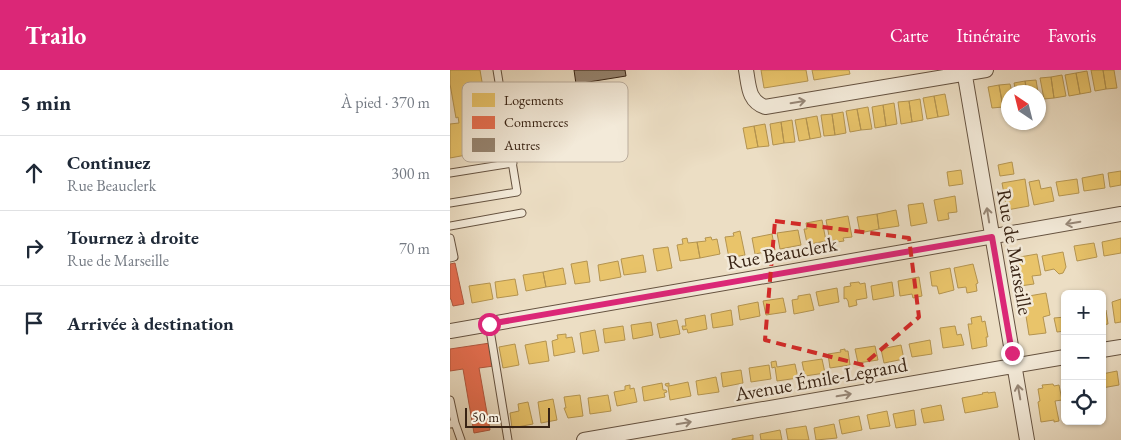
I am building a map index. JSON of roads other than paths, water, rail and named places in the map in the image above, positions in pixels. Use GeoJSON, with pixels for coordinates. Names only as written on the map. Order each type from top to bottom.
{"type":"FeatureCollection","features":[{"type":"Feature","properties":{"kind":"street"},"geometry":{"type":"LineString","coordinates":[[746,70],[753,99],[757,104],[765,107],[964,72],[986,70]]}},
{"type":"Feature","properties":{"kind":"street","name":"Rue de Marseille"},"geometry":{"type":"LineString","coordinates":[[964,72],[1027,440]]}},
{"type":"Feature","properties":{"kind":"street","name":"Rue Beauclerk"},"geometry":{"type":"LineString","coordinates":[[450,331],[1121,214]]}},
{"type":"Feature","properties":{"kind":"street"},"geometry":{"type":"LineString","coordinates":[[1106,349],[1121,347]]}},
{"type":"Feature","properties":{"kind":"street","name":"Avenue Émile-Legrand"},"geometry":{"type":"LineString","coordinates":[[584,440],[1061,358]]}},
{"type":"Feature","properties":{"kind":"lane"},"geometry":{"type":"LineString","coordinates":[[450,173],[513,163],[517,192],[450,203]]}},
{"type":"Feature","properties":{"kind":"lane"},"geometry":{"type":"LineString","coordinates":[[450,226],[522,213]]}},
{"type":"Feature","properties":{"kind":"lane"},"geometry":{"type":"LineString","coordinates":[[450,238],[454,258],[450,258]]}},
{"type":"Feature","properties":{"kind":"lane"},"geometry":{"type":"LineString","coordinates":[[489,324],[508,440]]}},
{"type":"Feature","properties":{"kind":"lane"},"geometry":{"type":"LineString","coordinates":[[450,400],[452,423],[461,440]]}}]}
